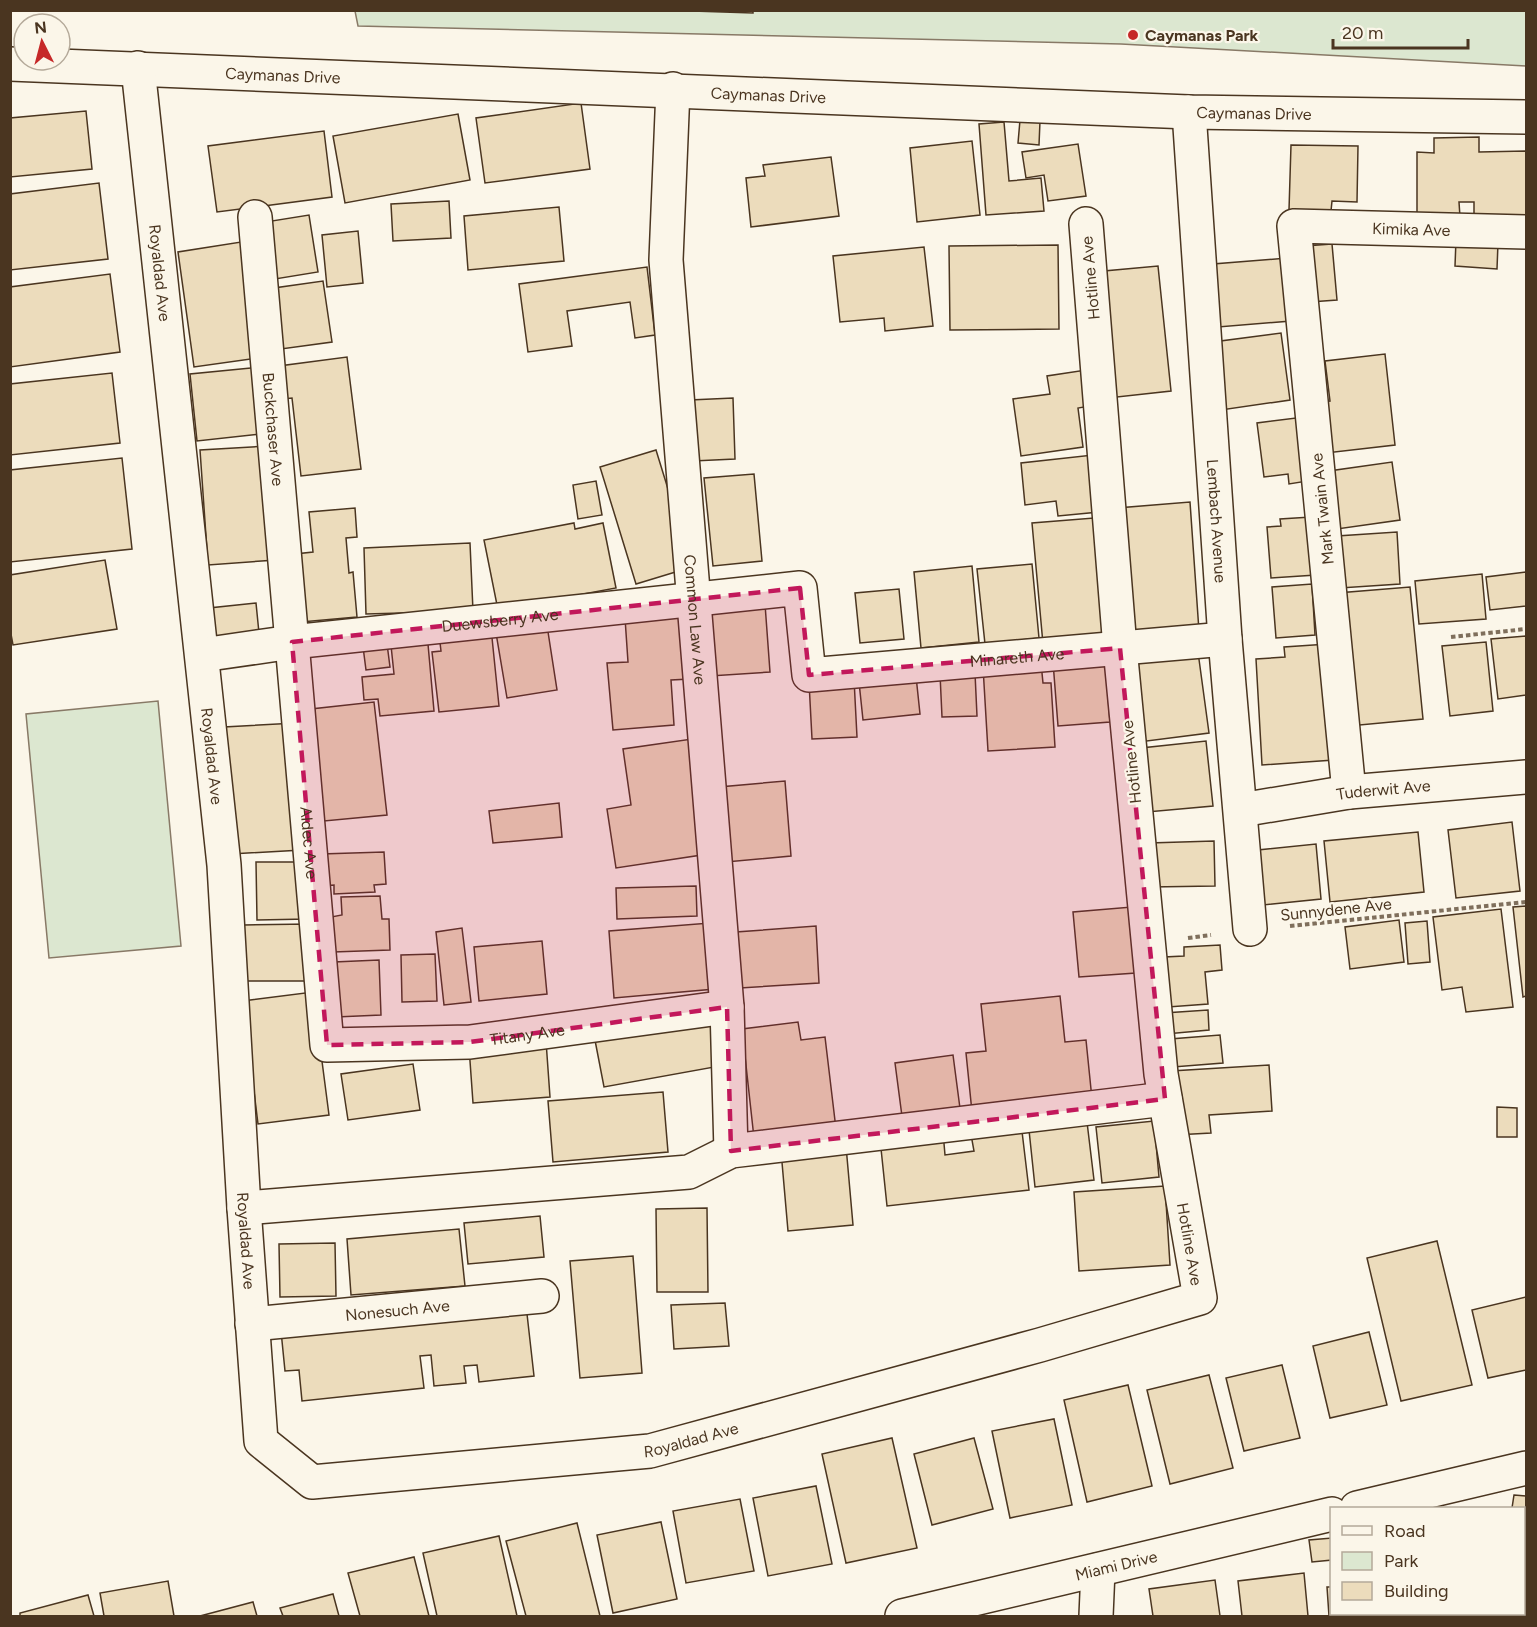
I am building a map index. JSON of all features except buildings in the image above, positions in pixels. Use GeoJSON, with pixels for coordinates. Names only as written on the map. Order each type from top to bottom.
{"type":"FeatureCollection","features":[{"type":"Feature","properties":{"kind":"street","name":"Caymanas Drive"},"geometry":{"type":"LineString","coordinates":[[10,64],[673,89],[1189,112],[1527,117]]}},
{"type":"Feature","properties":{"kind":"street","name":"Royaldad Ave"},"geometry":{"type":"LineString","coordinates":[[138,68],[224,866],[244,1208],[261,1441],[312,1482],[650,1451],[1040,1345],[1200,1298]]}},
{"type":"Feature","properties":{"kind":"street","name":"Common Law Ave"},"geometry":{"type":"LineString","coordinates":[[673,89],[666,260],[727,1007],[731,1151]]}},
{"type":"Feature","properties":{"kind":"street","name":"Lembach Avenue"},"geometry":{"type":"LineString","coordinates":[[1189,112],[1225,639],[1250,929]]}},
{"type":"Feature","properties":{"kind":"street","name":"Buckchaser Ave"},"geometry":{"type":"LineString","coordinates":[[255,217],[292,642]]}},
{"type":"Feature","properties":{"kind":"street","name":"Hotline Ave"},"geometry":{"type":"LineString","coordinates":[[1086,224],[1120,648],[1165,1099],[1200,1298]]}},
{"type":"Feature","properties":{"kind":"street","name":"Kimika Ave"},"geometry":{"type":"LineString","coordinates":[[1294,226],[1527,232]]}},
{"type":"Feature","properties":{"kind":"street","name":"Mark Twain Ave"},"geometry":{"type":"LineString","coordinates":[[1294,226],[1349,792]]}},
{"type":"Feature","properties":{"kind":"street","name":"Duewsberry Ave"},"geometry":{"type":"LineString","coordinates":[[202,655],[292,642],[800,588],[809,675]]}},
{"type":"Feature","properties":{"kind":"street","name":"Minareth Ave"},"geometry":{"type":"LineString","coordinates":[[809,675],[1225,639]]}},
{"type":"Feature","properties":{"kind":"street","name":"Aldec Ave"},"geometry":{"type":"LineString","coordinates":[[292,642],[327,1045]]}},
{"type":"Feature","properties":{"kind":"street","name":"Tuderwit Ave"},"geometry":{"type":"LineString","coordinates":[[1241,810],[1349,792],[1527,777]]}},
{"type":"Feature","properties":{"kind":"street","name":"Titany Ave"},"geometry":{"type":"LineString","coordinates":[[327,1045],[470,1042],[727,1007]]}},
{"type":"Feature","properties":{"kind":"street"},"geometry":{"type":"LineString","coordinates":[[244,1208],[689,1172],[731,1151],[1165,1099]]}},
{"type":"Feature","properties":{"kind":"street","name":"Nonesuch Ave"},"geometry":{"type":"LineString","coordinates":[[252,1324],[542,1296]]}},
{"type":"Feature","properties":{"kind":"street"},"geometry":{"type":"LineString","coordinates":[[1373,1507],[1436,1499],[1527,1468]]}},
{"type":"Feature","properties":{"kind":"street","name":"Miami Drive"},"geometry":{"type":"LineString","coordinates":[[902,1617],[1330,1515]]}},
{"type":"Feature","properties":{"kind":"street"},"geometry":{"type":"LineString","coordinates":[[1096,1617],[1098,1570]]}},
{"type":"Feature","properties":{"kind":"path"},"geometry":{"type":"LineString","coordinates":[[1451,637],[1527,629]]}},
{"type":"Feature","properties":{"kind":"path","name":"Sunnydene Ave"},"geometry":{"type":"LineString","coordinates":[[1149,943],[1250,929],[1527,902]]}},
{"type":"Feature","properties":{"kind":"highlighted area"},"geometry":{"type":"Polygon","coordinates":[[[800,588],[809,675],[1120,648],[1165,1099],[731,1151],[727,1007],[470,1042],[327,1045],[292,642],[800,588]]]}},
{"type":"Feature","properties":{"kind":"green space","name":"Caymanas Park"},"geometry":{"type":"Polygon","coordinates":[[[1526,10],[1526,66],[1121,44],[358,26],[355,11],[1526,10]]]}},
{"type":"Feature","properties":{"kind":"green space"},"geometry":{"type":"Polygon","coordinates":[[[158,701],[181,946],[49,958],[26,714],[158,701]]]}},
{"type":"Feature","properties":{"kind":"place","name":"Caymanas Park"},"geometry":{"type":"Point","coordinates":[1133,35]}}]}
